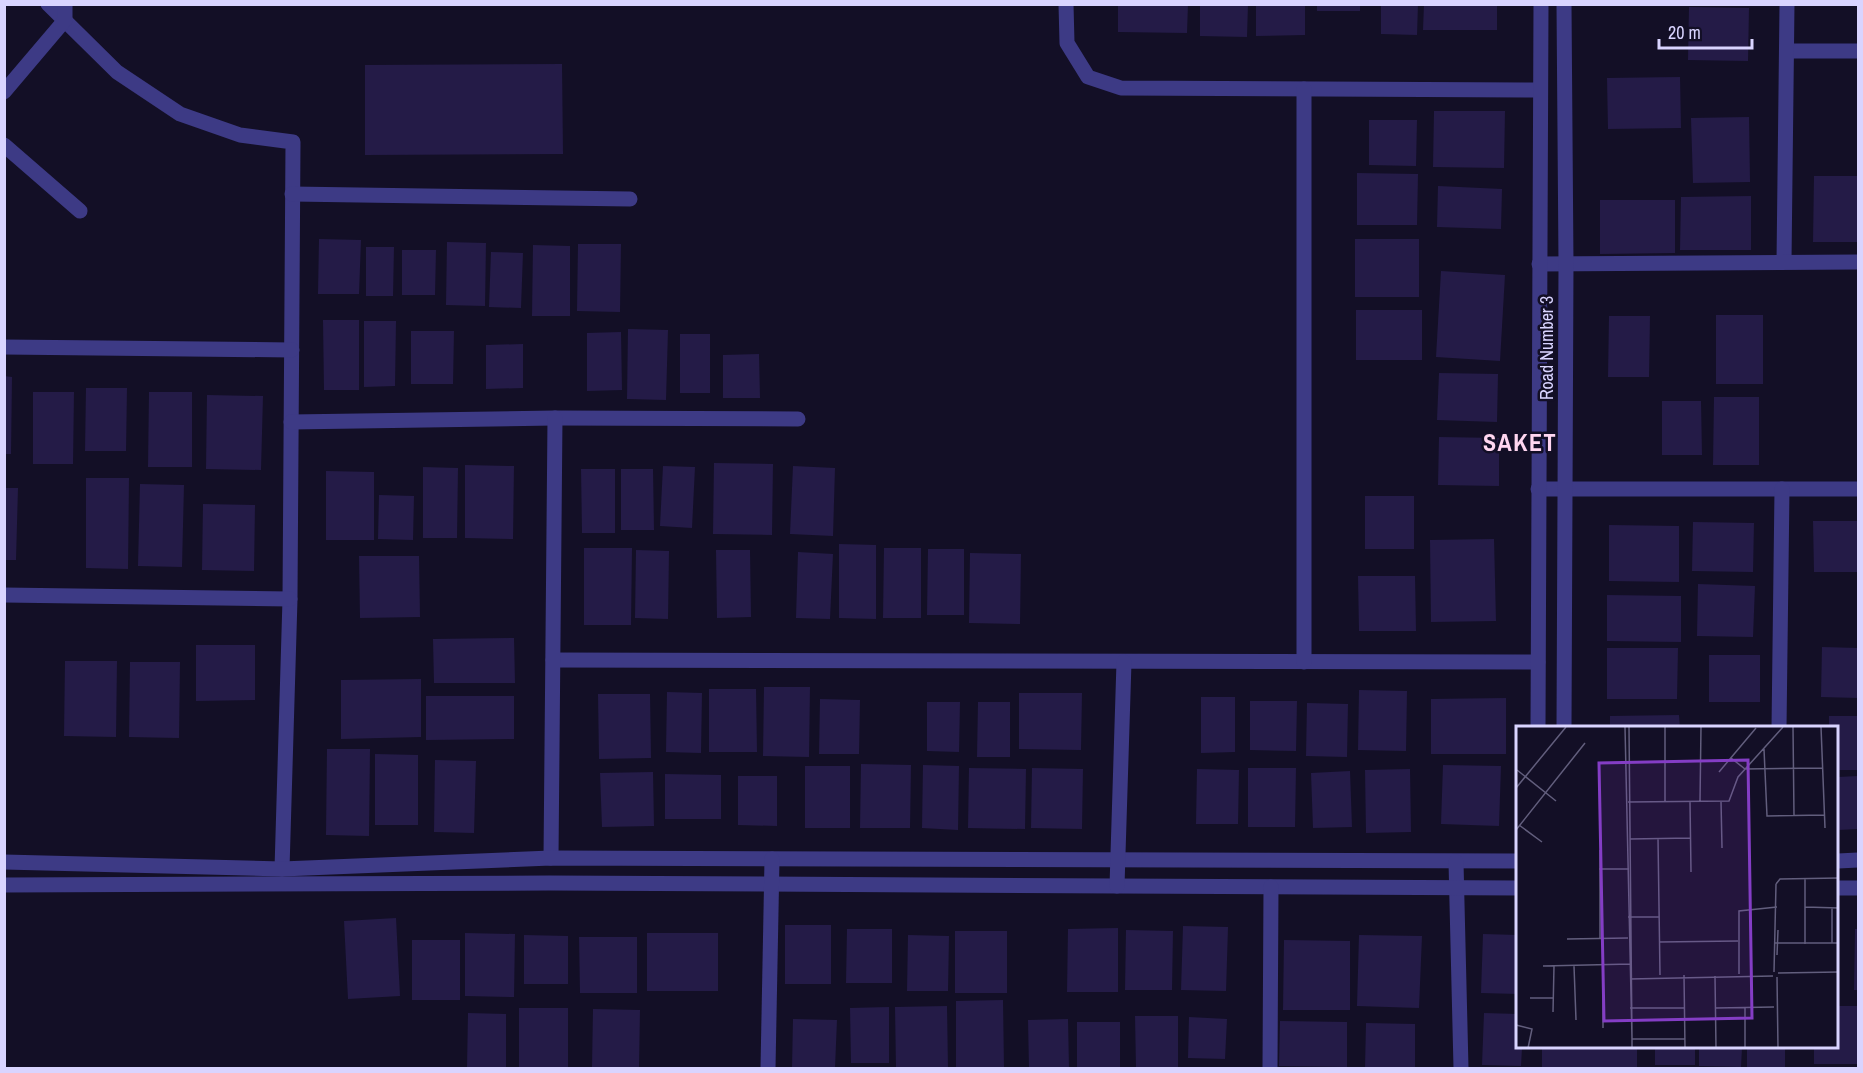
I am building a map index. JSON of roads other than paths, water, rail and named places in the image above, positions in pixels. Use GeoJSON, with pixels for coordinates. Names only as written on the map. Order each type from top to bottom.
{"type":"FeatureCollection","features":[{"type":"Feature","properties":{"kind":"street"},"geometry":{"type":"LineString","coordinates":[[48,4],[117,72],[180,114],[240,135],[293,142],[290,599],[282,869]]}},
{"type":"Feature","properties":{"kind":"street"},"geometry":{"type":"LineString","coordinates":[[4,92],[65,20],[65,4]]}},
{"type":"Feature","properties":{"kind":"street"},"geometry":{"type":"LineString","coordinates":[[1066,4],[1067,43],[1088,77],[1121,88],[1540,90]]}},
{"type":"Feature","properties":{"kind":"street","name":"Road Number 3"},"geometry":{"type":"LineString","coordinates":[[1538,726],[1541,4]]}},
{"type":"Feature","properties":{"kind":"street","name":"Road Number 3"},"geometry":{"type":"LineString","coordinates":[[1564,4],[1566,263],[1564,726]]}},
{"type":"Feature","properties":{"kind":"street"},"geometry":{"type":"LineString","coordinates":[[1784,262],[1787,4]]}},
{"type":"Feature","properties":{"kind":"street"},"geometry":{"type":"LineString","coordinates":[[1787,51],[1858,51]]}},
{"type":"Feature","properties":{"kind":"street"},"geometry":{"type":"LineString","coordinates":[[1304,89],[1304,662]]}},
{"type":"Feature","properties":{"kind":"street"},"geometry":{"type":"LineString","coordinates":[[4,145],[80,211]]}},
{"type":"Feature","properties":{"kind":"street"},"geometry":{"type":"LineString","coordinates":[[292,194],[630,199]]}},
{"type":"Feature","properties":{"kind":"street"},"geometry":{"type":"LineString","coordinates":[[1539,264],[1858,262]]}},
{"type":"Feature","properties":{"kind":"street"},"geometry":{"type":"LineString","coordinates":[[4,347],[292,350]]}},
{"type":"Feature","properties":{"kind":"street"},"geometry":{"type":"LineString","coordinates":[[291,422],[555,418],[798,420]]}},
{"type":"Feature","properties":{"kind":"street"},"geometry":{"type":"LineString","coordinates":[[551,858],[555,418]]}},
{"type":"Feature","properties":{"kind":"street"},"geometry":{"type":"LineString","coordinates":[[1538,489],[1858,489]]}},
{"type":"Feature","properties":{"kind":"street"},"geometry":{"type":"LineString","coordinates":[[1779,726],[1782,489]]}},
{"type":"Feature","properties":{"kind":"street"},"geometry":{"type":"LineString","coordinates":[[4,595],[290,599]]}},
{"type":"Feature","properties":{"kind":"street"},"geometry":{"type":"LineString","coordinates":[[553,660],[1538,662]]}},
{"type":"Feature","properties":{"kind":"street"},"geometry":{"type":"LineString","coordinates":[[1117,886],[1124,662]]}},
{"type":"Feature","properties":{"kind":"street"},"geometry":{"type":"LineString","coordinates":[[4,862],[282,869],[551,858],[1516,861]]}},
{"type":"Feature","properties":{"kind":"street"},"geometry":{"type":"LineString","coordinates":[[768,1068],[772,859]]}},
{"type":"Feature","properties":{"kind":"street"},"geometry":{"type":"LineString","coordinates":[[1839,861],[1858,860]]}},
{"type":"Feature","properties":{"kind":"street"},"geometry":{"type":"LineString","coordinates":[[1456,861],[1461,1068]]}},
{"type":"Feature","properties":{"kind":"street"},"geometry":{"type":"LineString","coordinates":[[4,885],[772,884],[1516,888]]}},
{"type":"Feature","properties":{"kind":"street"},"geometry":{"type":"LineString","coordinates":[[1270,1068],[1271,886]]}},
{"type":"Feature","properties":{"kind":"street"},"geometry":{"type":"LineString","coordinates":[[1839,888],[1858,888]]}},
{"type":"Feature","properties":{"kind":"district","name":"SAKET"},"geometry":{"type":"Point","coordinates":[1520,442]}}]}
